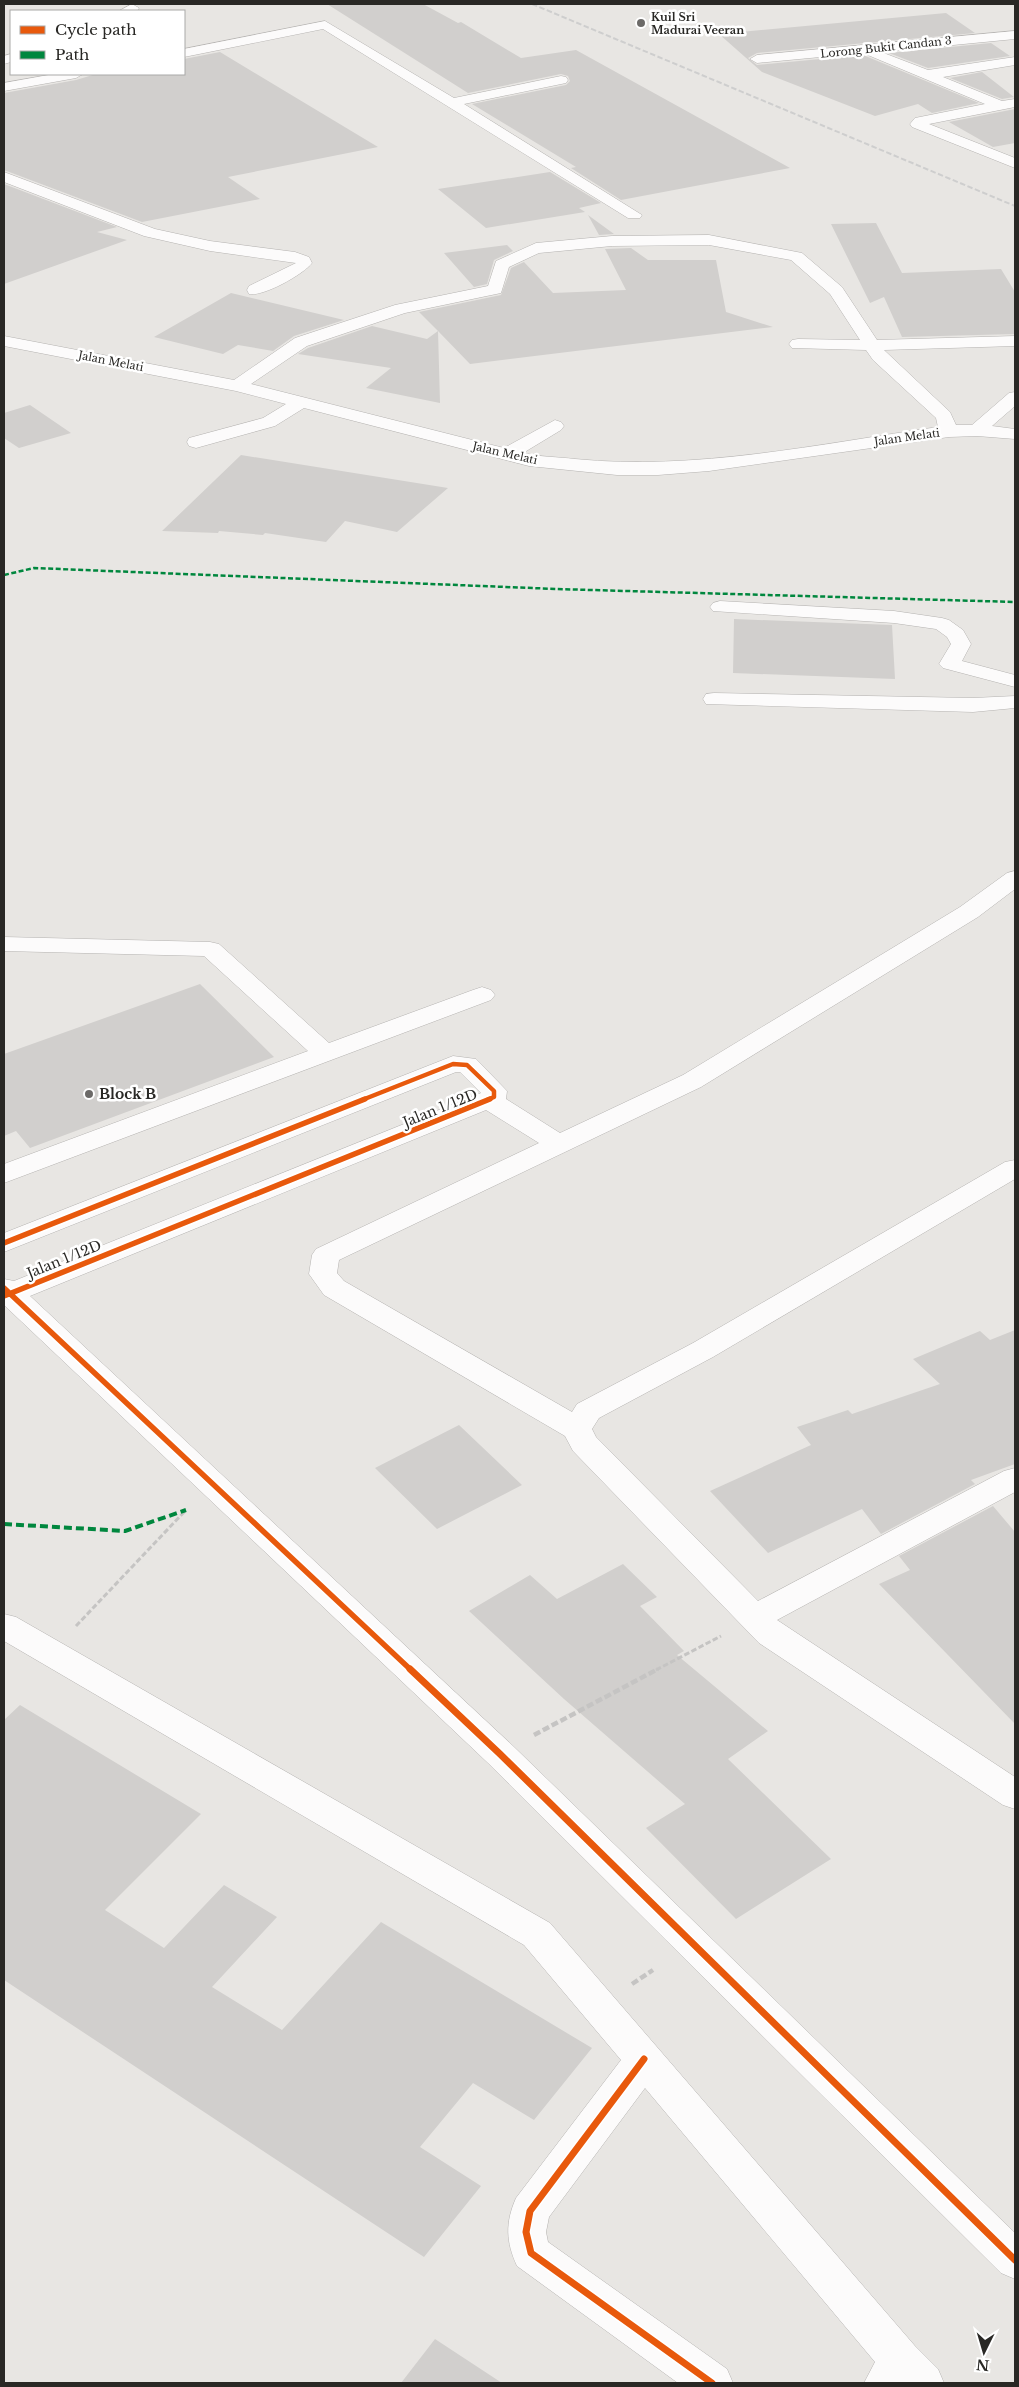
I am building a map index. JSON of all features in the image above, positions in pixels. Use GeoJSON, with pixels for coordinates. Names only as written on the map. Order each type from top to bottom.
{"type":"FeatureCollection","features":[{"type":"Feature","properties":{"kind":"street"},"geometry":{"type":"LineString","coordinates":[[185,53],[325,25],[634,216]]}},
{"type":"Feature","properties":{"kind":"street","name":"Lorong Bukit Candan 3"},"geometry":{"type":"LineString","coordinates":[[757,59],[1015,34]]}},
{"type":"Feature","properties":{"kind":"street"},"geometry":{"type":"LineString","coordinates":[[864,50],[1009,105]]}},
{"type":"Feature","properties":{"kind":"street"},"geometry":{"type":"LineString","coordinates":[[926,75],[1015,61]]}},
{"type":"Feature","properties":{"kind":"street"},"geometry":{"type":"LineString","coordinates":[[4,87],[70,75]]}},
{"type":"Feature","properties":{"kind":"street"},"geometry":{"type":"LineString","coordinates":[[450,103],[561,80]]}},
{"type":"Feature","properties":{"kind":"street"},"geometry":{"type":"LineString","coordinates":[[1009,105],[920,121],[917,124],[1015,164]]}},
{"type":"Feature","properties":{"kind":"street"},"geometry":{"type":"LineString","coordinates":[[982,150],[1015,145]]}},
{"type":"Feature","properties":{"kind":"street"},"geometry":{"type":"LineString","coordinates":[[4,177],[150,233],[210,246],[295,257],[303,260],[302,267],[255,290]]}},
{"type":"Feature","properties":{"kind":"street"},"geometry":{"type":"LineString","coordinates":[[237,386],[301,342],[401,309],[495,289],[502,264],[536,248],[612,241],[709,240],[796,256],[836,290],[872,346],[904,382],[944,416],[949,431]]}},
{"type":"Feature","properties":{"kind":"street","name":"Jalan Melati"},"geometry":{"type":"LineString","coordinates":[[4,341],[237,386],[507,454],[556,463],[618,469],[658,469],[709,465],[949,431],[977,430],[1015,434]]}},
{"type":"Feature","properties":{"kind":"street"},"geometry":{"type":"LineString","coordinates":[[798,344],[872,346],[1015,341]]}},
{"type":"Feature","properties":{"kind":"street"},"geometry":{"type":"LineString","coordinates":[[977,430],[1015,397]]}},
{"type":"Feature","properties":{"kind":"street"},"geometry":{"type":"LineString","coordinates":[[196,442],[269,422],[302,402]]}},
{"type":"Feature","properties":{"kind":"street"},"geometry":{"type":"LineString","coordinates":[[507,454],[555,426]]}},
{"type":"Feature","properties":{"kind":"street"},"geometry":{"type":"LineString","coordinates":[[720,607],[894,617],[942,624],[956,634],[961,644],[950,664],[1015,680]]}},
{"type":"Feature","properties":{"kind":"street"},"geometry":{"type":"LineString","coordinates":[[714,699],[973,705],[1015,702]]}},
{"type":"Feature","properties":{"kind":"street"},"geometry":{"type":"LineString","coordinates":[[1015,878],[969,912],[692,1081],[326,1255],[323,1274],[334,1288],[577,1429],[584,1443],[771,1634],[1015,1795]]}},
{"type":"Feature","properties":{"kind":"street"},"geometry":{"type":"LineString","coordinates":[[4,944],[210,949],[325,1053]]}},
{"type":"Feature","properties":{"kind":"street"},"geometry":{"type":"LineString","coordinates":[[4,1174],[482,995]]}},
{"type":"Feature","properties":{"kind":"street","name":"Jalan 1/12D"},"geometry":{"type":"LineString","coordinates":[[4,1243],[453,1064],[467,1065],[494,1091],[494,1096],[488,1100],[6,1292]]}},
{"type":"Feature","properties":{"kind":"street"},"geometry":{"type":"LineString","coordinates":[[488,1100],[559,1144]]}},
{"type":"Feature","properties":{"kind":"street"},"geometry":{"type":"LineString","coordinates":[[577,1429],[588,1411],[702,1350],[1015,1168]]}},
{"type":"Feature","properties":{"kind":"street"},"geometry":{"type":"LineString","coordinates":[[6,1292],[500,1754],[1015,2260]]}},
{"type":"Feature","properties":{"kind":"street"},"geometry":{"type":"LineString","coordinates":[[754,1618],[1015,1479]]}},
{"type":"Feature","properties":{"kind":"street"},"geometry":{"type":"LineString","coordinates":[[4,1626],[537,1934],[644,2058],[902,2376]]}},
{"type":"Feature","properties":{"kind":"street"},"geometry":{"type":"LineString","coordinates":[[644,2058],[530,2211],[526,2232],[531,2253],[712,2383]]}},
{"type":"Feature","properties":{"kind":"path"},"geometry":{"type":"LineString","coordinates":[[50,1653],[186,1510]]}},
{"type":"Feature","properties":{"kind":"path"},"geometry":{"type":"LineString","coordinates":[[500,1754],[754,1618]]}},
{"type":"Feature","properties":{"kind":"building"},"geometry":{"type":"Polygon","coordinates":[[[327,4],[423,4],[458,23],[461,22],[521,58],[576,50],[790,168],[621,200],[571,168],[576,167],[472,104],[566,85],[570,81],[568,76],[561,74],[468,93],[327,4]]]}},
{"type":"Feature","properties":{"kind":"building"},"geometry":{"type":"Polygon","coordinates":[[[946,13],[975,33],[757,53],[748,58],[757,65],[863,55],[979,103],[932,113],[918,104],[875,116],[762,72],[719,34],[946,13]]]}},
{"type":"Feature","properties":{"kind":"building"},"geometry":{"type":"Polygon","coordinates":[[[991,43],[1010,56],[928,68],[889,53],[991,43]]]}},
{"type":"Feature","properties":{"kind":"building"},"geometry":{"type":"Polygon","coordinates":[[[220,52],[378,147],[228,177],[260,199],[142,222],[4,170],[4,93],[76,80],[93,75],[185,75],[185,59],[220,52]]]}},
{"type":"Feature","properties":{"kind":"building"},"geometry":{"type":"Polygon","coordinates":[[[982,72],[1014,97],[1002,99],[950,78],[982,72]]]}},
{"type":"Feature","properties":{"kind":"building"},"geometry":{"type":"Polygon","coordinates":[[[1015,109],[1015,143],[993,147],[949,122],[1015,109]]]}},
{"type":"Feature","properties":{"kind":"building"},"geometry":{"type":"Polygon","coordinates":[[[550,172],[601,203],[579,208],[585,212],[486,228],[438,189],[550,172]]]}},
{"type":"Feature","properties":{"kind":"building"},"geometry":{"type":"Polygon","coordinates":[[[4,184],[117,227],[97,232],[127,240],[4,284],[4,184]]]}},
{"type":"Feature","properties":{"kind":"building"},"geometry":{"type":"Polygon","coordinates":[[[588,215],[614,234],[599,235],[588,215]]]}},
{"type":"Feature","properties":{"kind":"building"},"geometry":{"type":"Polygon","coordinates":[[[876,223],[902,273],[1001,269],[1015,292],[1015,334],[902,337],[884,297],[870,303],[831,224],[876,223]]]}},
{"type":"Feature","properties":{"kind":"building"},"geometry":{"type":"Polygon","coordinates":[[[507,245],[513,251],[494,260],[487,284],[474,287],[444,253],[507,245]]]}},
{"type":"Feature","properties":{"kind":"building"},"geometry":{"type":"Polygon","coordinates":[[[631,248],[648,260],[716,260],[726,312],[773,327],[470,364],[419,312],[501,295],[511,268],[524,262],[553,293],[626,290],[605,249],[631,248]]]}},
{"type":"Feature","properties":{"kind":"building"},"geometry":{"type":"Polygon","coordinates":[[[231,293],[344,320],[294,336],[273,351],[238,345],[223,354],[154,337],[231,293]]]}},
{"type":"Feature","properties":{"kind":"building"},"geometry":{"type":"Polygon","coordinates":[[[372,326],[427,339],[438,331],[440,403],[366,388],[391,368],[298,354],[308,348],[372,326]]]}},
{"type":"Feature","properties":{"kind":"building"},"geometry":{"type":"Polygon","coordinates":[[[30,405],[71,433],[19,448],[4,438],[4,413],[30,405]]]}},
{"type":"Feature","properties":{"kind":"building"},"geometry":{"type":"Polygon","coordinates":[[[241,455],[448,488],[397,532],[345,521],[326,542],[265,533],[263,535],[219,531],[218,533],[162,531],[241,455]]]}},
{"type":"Feature","properties":{"kind":"building"},"geometry":{"type":"Polygon","coordinates":[[[734,619],[892,625],[895,679],[733,673],[734,619]]]}},
{"type":"Feature","properties":{"kind":"building","name":"Block B"},"geometry":{"type":"Polygon","coordinates":[[[200,984],[274,1057],[30,1148],[16,1131],[4,1136],[4,1054],[200,984]]]}},
{"type":"Feature","properties":{"kind":"building"},"geometry":{"type":"Polygon","coordinates":[[[1015,1330],[1015,1464],[971,1480],[975,1484],[881,1534],[862,1509],[768,1553],[710,1491],[811,1445],[797,1427],[848,1410],[852,1414],[940,1384],[913,1359],[980,1331],[990,1340],[1015,1330]]]}},
{"type":"Feature","properties":{"kind":"building"},"geometry":{"type":"Polygon","coordinates":[[[459,1425],[522,1485],[437,1529],[375,1468],[459,1425]]]}},
{"type":"Feature","properties":{"kind":"building"},"geometry":{"type":"Polygon","coordinates":[[[993,1506],[1015,1532],[1015,1724],[879,1584],[910,1570],[899,1556],[993,1506]]]}},
{"type":"Feature","properties":{"kind":"building"},"geometry":{"type":"Polygon","coordinates":[[[623,1564],[657,1597],[640,1606],[684,1651],[677,1655],[768,1731],[728,1759],[831,1859],[736,1919],[646,1828],[685,1804],[564,1699],[469,1611],[530,1575],[557,1599],[623,1564]]]}},
{"type":"Feature","properties":{"kind":"building"},"geometry":{"type":"Polygon","coordinates":[[[20,1705],[201,1814],[105,1910],[164,1948],[224,1885],[277,1917],[212,1987],[282,2030],[381,1922],[592,2048],[534,2120],[473,2083],[420,2147],[481,2186],[424,2257],[4,1980],[4,1720],[20,1705]]]}},
{"type":"Feature","properties":{"kind":"building"},"geometry":{"type":"Polygon","coordinates":[[[435,2339],[502,2383],[401,2383],[435,2339]]]}},
{"type":"Feature","properties":{"kind":"railway"},"geometry":{"type":"LineString","coordinates":[[532,4],[1015,206]]}},
{"type":"Feature","properties":{"kind":"marked path"},"geometry":{"type":"LineString","coordinates":[[4,575],[34,568],[556,589],[1015,602]]}},
{"type":"Feature","properties":{"kind":"marked path"},"geometry":{"type":"LineString","coordinates":[[4,1524],[125,1531],[186,1510]]}},
{"type":"Feature","properties":{"kind":"cycle path"},"geometry":{"type":"LineString","coordinates":[[4,1243],[453,1064],[467,1065],[494,1091],[494,1097],[488,1100],[4,1296]]}},
{"type":"Feature","properties":{"kind":"cycle path"},"geometry":{"type":"LineString","coordinates":[[4,1288],[500,1754],[1015,2260]]}},
{"type":"Feature","properties":{"kind":"cycle path"},"geometry":{"type":"LineString","coordinates":[[644,2059],[530,2211],[526,2232],[531,2253],[712,2383]]}},
{"type":"Feature","properties":{"kind":"place","name":"Kuil Sri Madurai Veeran"},"geometry":{"type":"Point","coordinates":[641,23]}},
{"type":"Feature","properties":{"kind":"place","name":"Block B"},"geometry":{"type":"Point","coordinates":[89,1094]}}]}
